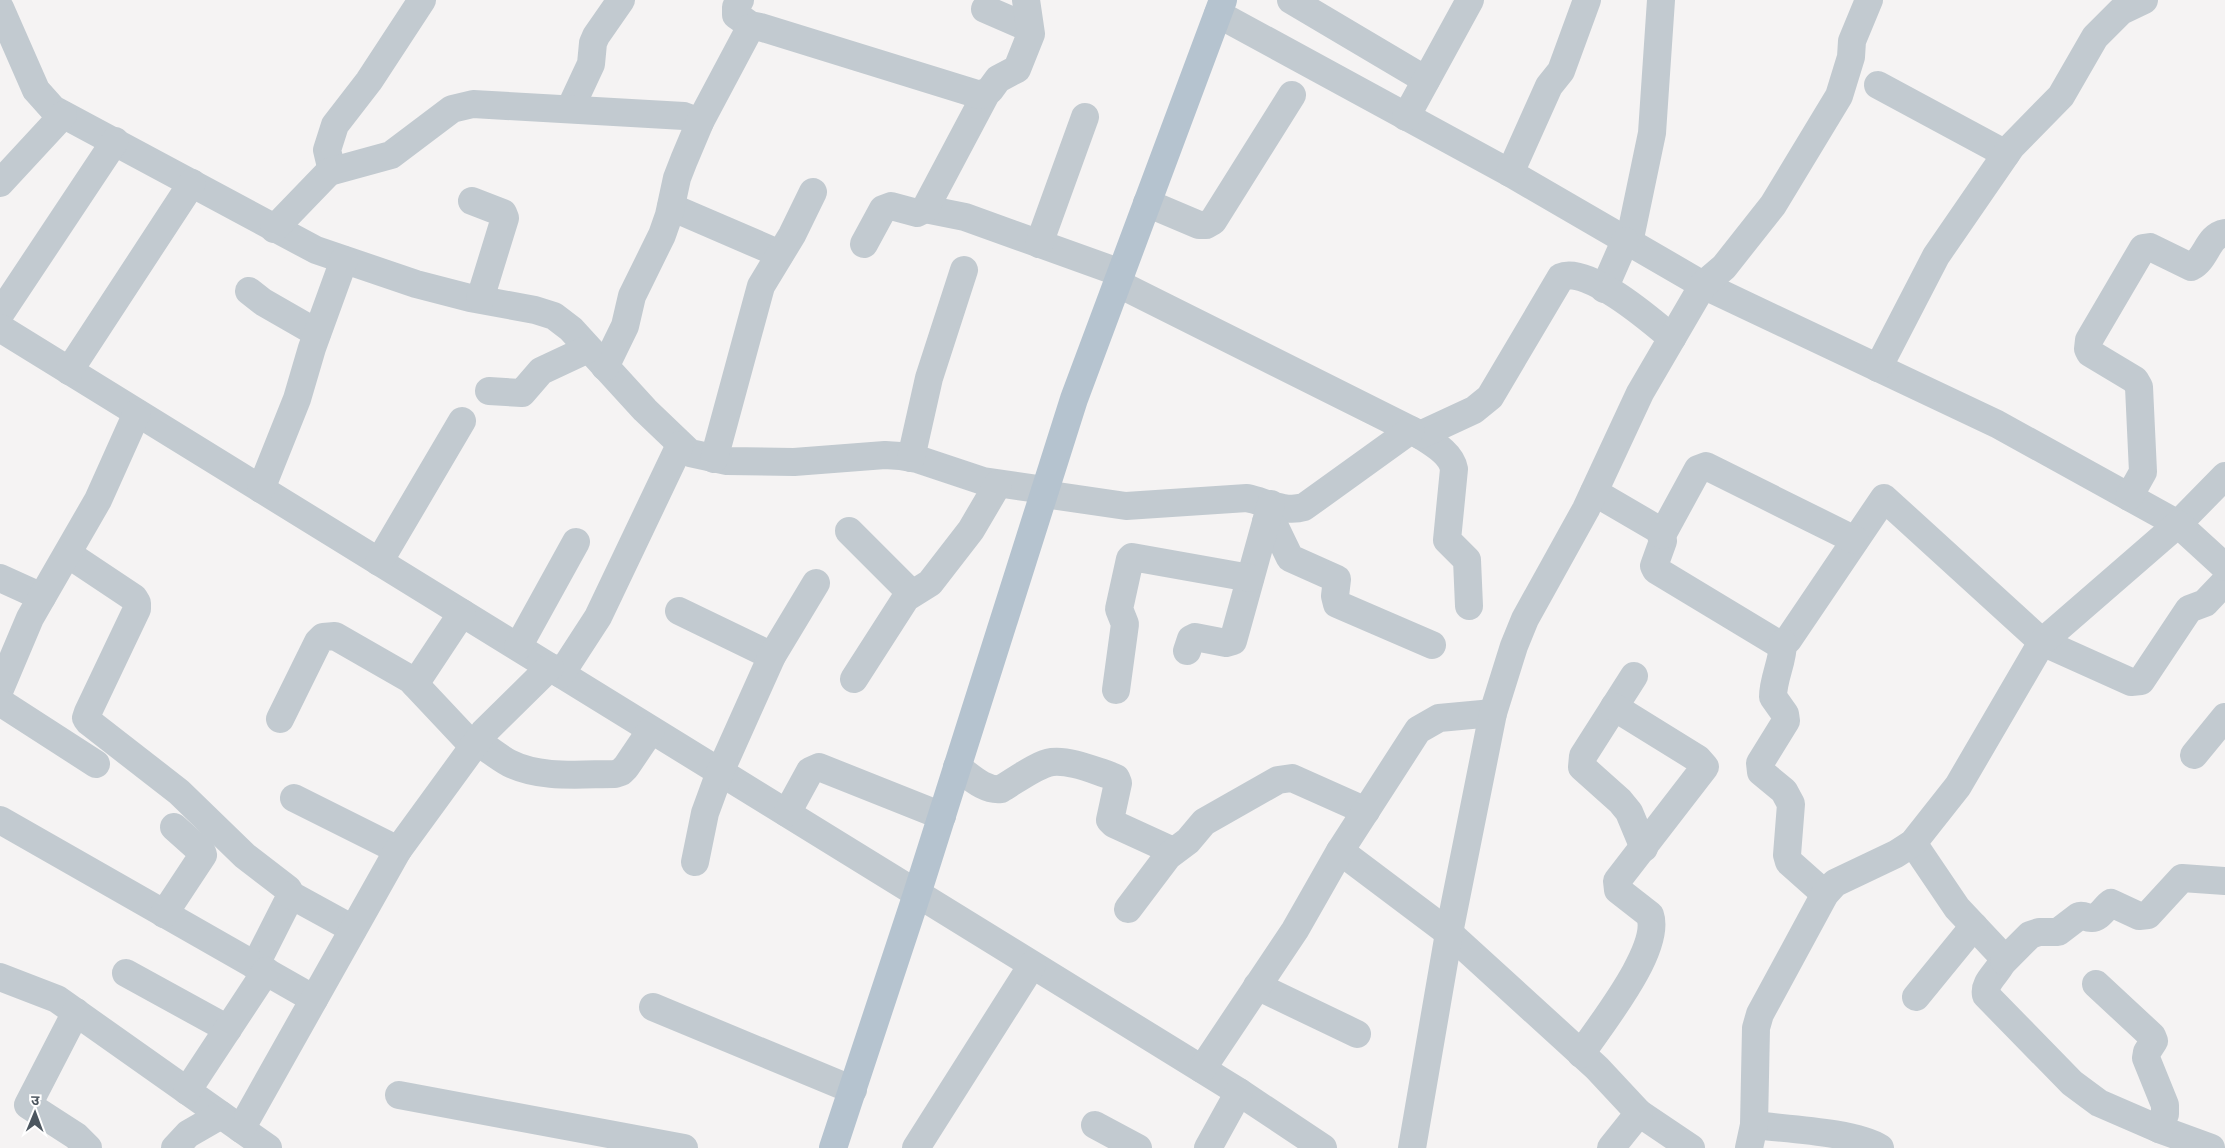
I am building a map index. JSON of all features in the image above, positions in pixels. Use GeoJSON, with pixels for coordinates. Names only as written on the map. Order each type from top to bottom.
{"type":"FeatureCollection","features":[{"type":"Feature","properties":{"kind":"main road"},"geometry":{"type":"LineString","coordinates":[[834,1148],[942,816],[1074,399],[1220,7]]}},
{"type":"Feature","properties":{"kind":"street"},"geometry":{"type":"LineString","coordinates":[[332,171],[327,150],[335,125],[369,81],[422,0]]}},
{"type":"Feature","properties":{"kind":"street"},"geometry":{"type":"LineString","coordinates":[[570,109],[591,64],[593,43],[596,36],[621,0]]}},
{"type":"Feature","properties":{"kind":"street"},"geometry":{"type":"LineString","coordinates":[[740,0],[736,8],[736,15],[753,27],[760,27],[980,95],[986,94]]}},
{"type":"Feature","properties":{"kind":"street"},"geometry":{"type":"LineString","coordinates":[[926,209],[986,94],[998,79],[1017,69],[1030,38],[1026,0]]}},
{"type":"Feature","properties":{"kind":"street"},"geometry":{"type":"LineString","coordinates":[[1291,0],[1426,80]]}},
{"type":"Feature","properties":{"kind":"street"},"geometry":{"type":"LineString","coordinates":[[1406,117],[1470,0]]}},
{"type":"Feature","properties":{"kind":"street"},"geometry":{"type":"LineString","coordinates":[[1510,173],[1549,86],[1561,71],[1588,0]]}},
{"type":"Feature","properties":{"kind":"street"},"geometry":{"type":"LineString","coordinates":[[1604,289],[1627,242],[1652,133],[1661,0]]}},
{"type":"Feature","properties":{"kind":"street"},"geometry":{"type":"LineString","coordinates":[[1412,1148],[1450,933],[1493,712],[1525,619],[1594,492],[1640,393],[1703,285],[1724,267],[1773,205],[1839,96],[1851,57],[1852,41],[1869,0]]}},
{"type":"Feature","properties":{"kind":"street"},"geometry":{"type":"LineString","coordinates":[[1878,368],[1936,256],[2006,154],[2061,96],[2095,37],[2121,11],[2144,0]]}},
{"type":"Feature","properties":{"kind":"street"},"geometry":{"type":"LineString","coordinates":[[1220,7],[1406,117],[1510,173],[1703,285],[1997,424],[2178,524],[2225,567]]}},
{"type":"Feature","properties":{"kind":"street"},"geometry":{"type":"LineString","coordinates":[[0,8],[36,90],[53,109],[316,250],[416,284],[536,310],[554,316],[571,329],[596,358],[690,453],[727,461],[794,462],[885,455],[910,458],[983,482],[1126,506],[1247,498],[1268,513],[1290,558],[1337,579],[1335,600],[1337,604],[1432,645]]}},
{"type":"Feature","properties":{"kind":"street"},"geometry":{"type":"LineString","coordinates":[[985,9],[1029,28]]}},
{"type":"Feature","properties":{"kind":"street"},"geometry":{"type":"LineString","coordinates":[[489,391],[522,394],[542,371],[596,358],[623,330],[632,296],[662,234],[671,207],[677,178],[700,122],[747,33],[753,27]]}},
{"type":"Feature","properties":{"kind":"street"},"geometry":{"type":"LineString","coordinates":[[1878,85],[2006,154]]}},
{"type":"Feature","properties":{"kind":"street"},"geometry":{"type":"LineString","coordinates":[[1147,203],[1199,225],[1206,225],[1213,221],[1292,95]]}},
{"type":"Feature","properties":{"kind":"street"},"geometry":{"type":"LineString","coordinates":[[274,229],[321,178],[332,171],[375,161],[391,155],[452,109],[462,105],[473,104],[684,116],[700,122]]}},
{"type":"Feature","properties":{"kind":"street"},"geometry":{"type":"LineString","coordinates":[[0,183],[63,115]]}},
{"type":"Feature","properties":{"kind":"street"},"geometry":{"type":"LineString","coordinates":[[1039,244],[1085,117]]}},
{"type":"Feature","properties":{"kind":"street"},"geometry":{"type":"LineString","coordinates":[[0,314],[115,141]]}},
{"type":"Feature","properties":{"kind":"street"},"geometry":{"type":"LineString","coordinates":[[69,371],[192,183]]}},
{"type":"Feature","properties":{"kind":"street"},"geometry":{"type":"LineString","coordinates":[[714,458],[761,286],[813,192]]}},
{"type":"Feature","properties":{"kind":"street"},"geometry":{"type":"LineString","coordinates":[[472,201],[503,213],[505,218],[480,299]]}},
{"type":"Feature","properties":{"kind":"street"},"geometry":{"type":"LineString","coordinates":[[864,244],[883,209],[887,206],[917,213],[926,209],[965,217],[1039,244],[1119,278],[1415,432],[1445,453],[1453,463],[1454,476],[1446,540],[1467,560],[1469,606]]}},
{"type":"Feature","properties":{"kind":"street"},"geometry":{"type":"LineString","coordinates":[[671,207],[780,254]]}},
{"type":"Feature","properties":{"kind":"street"},"geometry":{"type":"LineString","coordinates":[[2129,498],[2143,472],[2139,387],[2135,380],[2090,353],[2088,349],[2089,340],[2143,248],[2150,247],[2191,267],[2199,261],[2214,238],[2225,233]]}},
{"type":"Feature","properties":{"kind":"street"},"geometry":{"type":"LineString","coordinates":[[261,489],[297,399],[317,333],[344,260]]}},
{"type":"Feature","properties":{"kind":"street"},"geometry":{"type":"LineString","coordinates":[[910,458],[929,378],[964,270]]}},
{"type":"Feature","properties":{"kind":"street"},"geometry":{"type":"LineString","coordinates":[[1268,513],[1304,507],[1415,432],[1474,410],[1490,397],[1561,277],[1575,274],[1604,289],[1638,309],[1672,338]]}},
{"type":"Feature","properties":{"kind":"street"},"geometry":{"type":"LineString","coordinates":[[249,291],[262,302],[317,333]]}},
{"type":"Feature","properties":{"kind":"street"},"geometry":{"type":"LineString","coordinates":[[0,328],[1202,1069],[1323,1148]]}},
{"type":"Feature","properties":{"kind":"street"},"geometry":{"type":"LineString","coordinates":[[0,689],[23,633],[98,500],[137,413]]}},
{"type":"Feature","properties":{"kind":"street"},"geometry":{"type":"LineString","coordinates":[[379,562],[462,420]]}},
{"type":"Feature","properties":{"kind":"street"},"geometry":{"type":"LineString","coordinates":[[175,1148],[188,1134],[231,1122],[314,999],[398,850],[475,743],[556,670],[598,617],[680,445]]}},
{"type":"Feature","properties":{"kind":"street"},"geometry":{"type":"LineString","coordinates":[[1662,535],[1698,469],[1706,466],[1855,540]]}},
{"type":"Feature","properties":{"kind":"street"},"geometry":{"type":"LineString","coordinates":[[1880,1148],[1866,1141],[1847,1137],[1751,1136],[1756,1028],[1760,1014],[1825,894],[1835,883],[1896,854],[1913,843],[1958,786],[2042,642],[2178,524],[2225,476]]}},
{"type":"Feature","properties":{"kind":"street"},"geometry":{"type":"LineString","coordinates":[[854,679],[906,598],[911,593],[930,583],[971,530],[998,484]]}},
{"type":"Feature","properties":{"kind":"street"},"geometry":{"type":"LineString","coordinates":[[1594,492],[1659,530],[1663,541],[1654,566],[1656,570],[1772,641],[1783,643]]}},
{"type":"Feature","properties":{"kind":"street"},"geometry":{"type":"LineString","coordinates":[[1825,894],[1789,862],[1787,855],[1792,804],[1784,791],[1761,772],[1760,764],[1786,721],[1785,714],[1773,697],[1774,684],[1783,656],[1783,643],[1793,632],[1882,500],[1887,499],[2042,642],[2131,682],[2141,681],[2189,609],[2205,603],[2225,582]]}},
{"type":"Feature","properties":{"kind":"street"},"geometry":{"type":"LineString","coordinates":[[1187,651],[1191,639],[1195,637],[1226,643],[1233,641],[1268,513]]}},
{"type":"Feature","properties":{"kind":"street"},"geometry":{"type":"LineString","coordinates":[[849,531],[911,593]]}},
{"type":"Feature","properties":{"kind":"street"},"geometry":{"type":"LineString","coordinates":[[518,647],[576,542]]}},
{"type":"Feature","properties":{"kind":"street"},"geometry":{"type":"LineString","coordinates":[[68,554],[134,598],[138,603],[137,609],[88,712],[86,718],[89,722],[179,792],[245,856],[288,889],[291,895],[353,929]]}},
{"type":"Feature","properties":{"kind":"street"},"geometry":{"type":"LineString","coordinates":[[1116,690],[1125,624],[1119,609],[1132,557],[1250,578]]}},
{"type":"Feature","properties":{"kind":"street"},"geometry":{"type":"LineString","coordinates":[[0,578],[42,597]]}},
{"type":"Feature","properties":{"kind":"street"},"geometry":{"type":"LineString","coordinates":[[696,862],[705,813],[720,772],[772,656],[816,583]]}},
{"type":"Feature","properties":{"kind":"street"},"geometry":{"type":"LineString","coordinates":[[679,611],[772,656]]}},
{"type":"Feature","properties":{"kind":"street"},"geometry":{"type":"LineString","coordinates":[[415,684],[462,613]]}},
{"type":"Feature","properties":{"kind":"street"},"geometry":{"type":"LineString","coordinates":[[280,719],[318,642],[328,635],[335,636],[400,672],[415,684],[475,743],[508,762],[537,772],[558,775],[615,774],[621,772],[652,730]]}},
{"type":"Feature","properties":{"kind":"street"},"geometry":{"type":"LineString","coordinates":[[1634,676],[1583,756],[1581,763],[1629,812],[1644,848]]}},
{"type":"Feature","properties":{"kind":"street"},"geometry":{"type":"LineString","coordinates":[[0,702],[96,764]]}},
{"type":"Feature","properties":{"kind":"street"},"geometry":{"type":"LineString","coordinates":[[1581,1054],[1642,963],[1647,950],[1652,921],[1650,915],[1618,890],[1616,886],[1617,881],[1705,767],[1698,759],[1614,707]]}},
{"type":"Feature","properties":{"kind":"street"},"geometry":{"type":"LineString","coordinates":[[1202,1069],[1295,930],[1340,851],[1418,730],[1439,718],[1493,712]]}},
{"type":"Feature","properties":{"kind":"street"},"geometry":{"type":"LineString","coordinates":[[2194,755],[2225,717]]}},
{"type":"Feature","properties":{"kind":"street"},"geometry":{"type":"LineString","coordinates":[[957,767],[987,788],[994,790],[1001,789],[1044,764],[1052,762],[1063,762],[1110,775],[1116,778],[1118,782],[1110,820],[1114,824],[1173,851]]}},
{"type":"Feature","properties":{"kind":"street"},"geometry":{"type":"LineString","coordinates":[[787,813],[810,771],[818,767],[942,816]]}},
{"type":"Feature","properties":{"kind":"street"},"geometry":{"type":"LineString","coordinates":[[1128,909],[1173,851],[1188,841],[1208,818],[1285,777],[1292,778],[1366,811]]}},
{"type":"Feature","properties":{"kind":"street"},"geometry":{"type":"LineString","coordinates":[[294,798],[398,850]]}},
{"type":"Feature","properties":{"kind":"street"},"geometry":{"type":"LineString","coordinates":[[0,820],[314,999]]}},
{"type":"Feature","properties":{"kind":"street"},"geometry":{"type":"LineString","coordinates":[[164,914],[203,855],[174,827]]}},
{"type":"Feature","properties":{"kind":"street"},"geometry":{"type":"LineString","coordinates":[[1913,843],[1953,902],[2003,955],[2004,961]]}},
{"type":"Feature","properties":{"kind":"street"},"geometry":{"type":"LineString","coordinates":[[1340,851],[1450,933],[1581,1054],[1639,1113],[1691,1148]]}},
{"type":"Feature","properties":{"kind":"street"},"geometry":{"type":"LineString","coordinates":[[2211,1148],[2159,1129],[2099,1103],[2086,1095],[1986,994],[1986,986],[2004,961],[2030,935],[2039,932],[2058,932],[2079,916],[2097,917],[2111,903],[2139,916],[2148,915],[2182,878],[2225,881]]}},
{"type":"Feature","properties":{"kind":"street"},"geometry":{"type":"LineString","coordinates":[[187,1091],[228,1029],[260,968],[291,895]]}},
{"type":"Feature","properties":{"kind":"street"},"geometry":{"type":"LineString","coordinates":[[1916,997],[1974,926]]}},
{"type":"Feature","properties":{"kind":"street"},"geometry":{"type":"LineString","coordinates":[[916,1148],[1032,965]]}},
{"type":"Feature","properties":{"kind":"street"},"geometry":{"type":"LineString","coordinates":[[126,973],[228,1029]]}},
{"type":"Feature","properties":{"kind":"street"},"geometry":{"type":"LineString","coordinates":[[0,977],[57,999],[268,1148]]}},
{"type":"Feature","properties":{"kind":"street"},"geometry":{"type":"LineString","coordinates":[[2096,984],[2152,1036],[2154,1041],[2146,1052],[2146,1058],[2165,1105],[2159,1129]]}},
{"type":"Feature","properties":{"kind":"street"},"geometry":{"type":"LineString","coordinates":[[1257,986],[1357,1034]]}},
{"type":"Feature","properties":{"kind":"street"},"geometry":{"type":"LineString","coordinates":[[653,1007],[853,1090]]}},
{"type":"Feature","properties":{"kind":"street"},"geometry":{"type":"LineString","coordinates":[[76,1012],[28,1105],[76,1136],[88,1148]]}},
{"type":"Feature","properties":{"kind":"street"},"geometry":{"type":"LineString","coordinates":[[1208,1148],[1239,1092]]}},
{"type":"Feature","properties":{"kind":"street"},"geometry":{"type":"LineString","coordinates":[[399,1095],[684,1148]]}},
{"type":"Feature","properties":{"kind":"street"},"geometry":{"type":"LineString","coordinates":[[1611,1148],[1639,1113]]}},
{"type":"Feature","properties":{"kind":"street"},"geometry":{"type":"LineString","coordinates":[[1095,1125],[1138,1148]]}}]}
